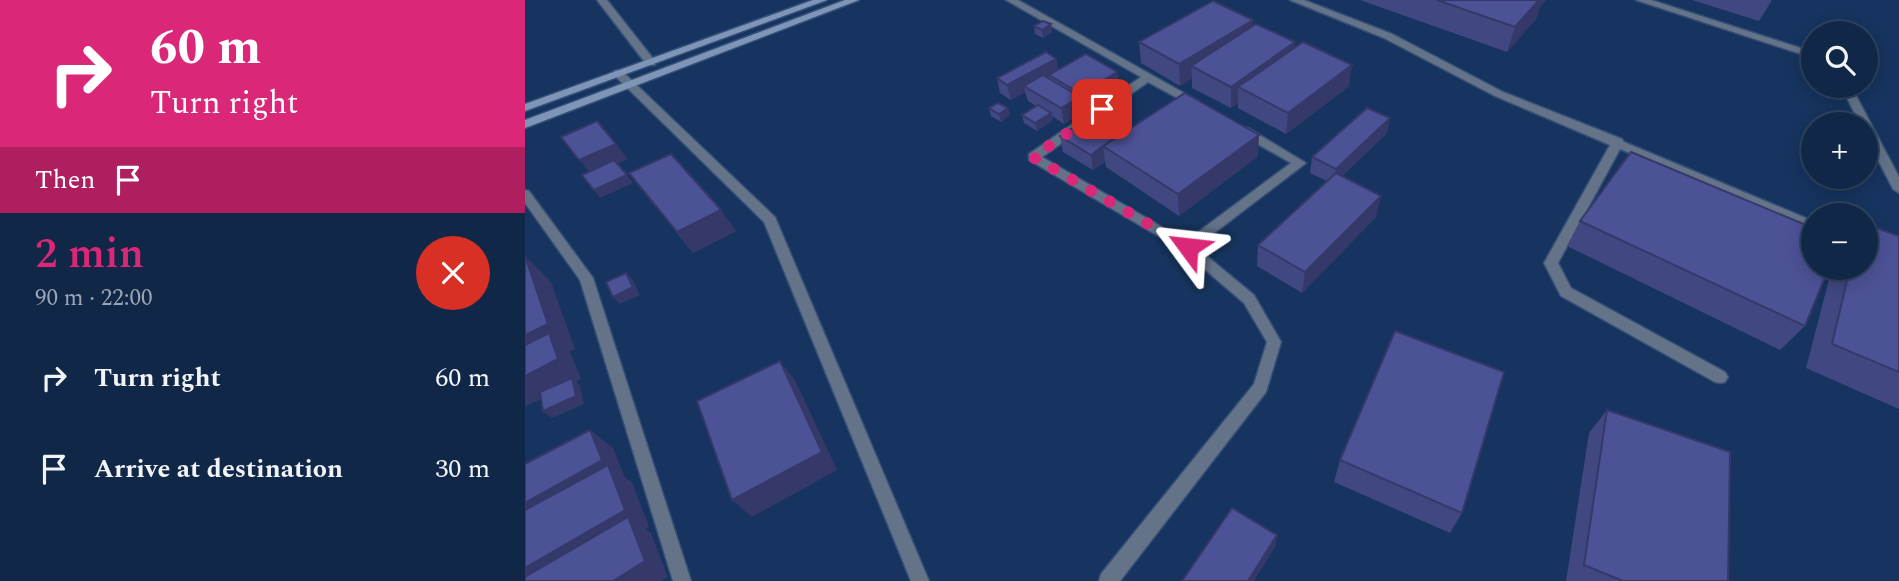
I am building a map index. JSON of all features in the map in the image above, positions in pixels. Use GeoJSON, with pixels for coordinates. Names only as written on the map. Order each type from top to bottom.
{"type":"FeatureCollection","features":[{"type":"Feature","properties":{"kind":"main road"},"geometry":{"type":"LineString","coordinates":[[525,108],[822,0]]}},
{"type":"Feature","properties":{"kind":"main road"},"geometry":{"type":"LineString","coordinates":[[525,124],[854,0]]}},
{"type":"Feature","properties":{"kind":"street"},"geometry":{"type":"LineString","coordinates":[[602,0],[651,62]]}},
{"type":"Feature","properties":{"kind":"street"},"geometry":{"type":"LineString","coordinates":[[1011,0],[1206,110]]}},
{"type":"Feature","properties":{"kind":"street"},"geometry":{"type":"LineString","coordinates":[[1295,0],[1388,36],[1499,94],[1801,221]]}},
{"type":"Feature","properties":{"kind":"street"},"geometry":{"type":"LineString","coordinates":[[1641,0],[1801,51]]}},
{"type":"Feature","properties":{"kind":"street"},"geometry":{"type":"LineString","coordinates":[[618,73],[770,220],[920,581]]}},
{"type":"Feature","properties":{"kind":"street"},"geometry":{"type":"LineString","coordinates":[[1108,581],[1261,387],[1274,342],[1249,299],[1188,247],[1033,157],[1148,78]]}},
{"type":"Feature","properties":{"kind":"street"},"geometry":{"type":"LineString","coordinates":[[1852,98],[1899,189]]}},
{"type":"Feature","properties":{"kind":"street"},"geometry":{"type":"LineString","coordinates":[[1188,247],[1300,163],[1230,123]]}},
{"type":"Feature","properties":{"kind":"street"},"geometry":{"type":"LineString","coordinates":[[1618,142],[1551,263],[1566,292],[1720,377]]}},
{"type":"Feature","properties":{"kind":"street"},"geometry":{"type":"LineString","coordinates":[[525,194],[586,278],[682,581]]}},
{"type":"Feature","properties":{"kind":"building"},"geometry":{"type":"Polygon","coordinates":[[[1437,0],[1539,0],[1515,27],[1437,0]]]}},
{"type":"Feature","properties":{"kind":"building"},"geometry":{"type":"Polygon","coordinates":[[[1213,1],[1253,20],[1179,64],[1139,42],[1213,1]]]}},
{"type":"Feature","properties":{"kind":"building"},"geometry":{"type":"Polygon","coordinates":[[[1043,21],[1051,24],[1042,30],[1034,26],[1043,21]]]}},
{"type":"Feature","properties":{"kind":"building"},"geometry":{"type":"Polygon","coordinates":[[[1256,24],[1295,42],[1231,87],[1191,66],[1256,24]]]}},
{"type":"Feature","properties":{"kind":"building"},"geometry":{"type":"Polygon","coordinates":[[[1303,42],[1352,65],[1288,113],[1238,87],[1303,42]]]}},
{"type":"Feature","properties":{"kind":"building"},"geometry":{"type":"Polygon","coordinates":[[[1046,52],[1056,59],[1007,85],[997,78],[1046,52]]]}},
{"type":"Feature","properties":{"kind":"building"},"geometry":{"type":"Polygon","coordinates":[[[1086,54],[1117,72],[1081,94],[1049,75],[1086,54]]]}},
{"type":"Feature","properties":{"kind":"building"},"geometry":{"type":"Polygon","coordinates":[[[1043,75],[1080,97],[1061,108],[1024,86],[1043,75]]]}},
{"type":"Feature","properties":{"kind":"building"},"geometry":{"type":"Polygon","coordinates":[[[1185,93],[1259,135],[1178,194],[1103,146],[1185,93]]]}},
{"type":"Feature","properties":{"kind":"building"},"geometry":{"type":"Polygon","coordinates":[[[998,103],[1008,108],[999,114],[989,108],[998,103]]]}},
{"type":"Feature","properties":{"kind":"building"},"geometry":{"type":"Polygon","coordinates":[[[1038,105],[1051,113],[1035,123],[1022,115],[1038,105]]]}},
{"type":"Feature","properties":{"kind":"building"},"geometry":{"type":"Polygon","coordinates":[[[1367,108],[1390,118],[1336,169],[1312,157],[1367,108]]]}},
{"type":"Feature","properties":{"kind":"building"},"geometry":{"type":"Polygon","coordinates":[[[1087,119],[1117,136],[1091,155],[1060,136],[1087,119]]]}},
{"type":"Feature","properties":{"kind":"building"},"geometry":{"type":"Polygon","coordinates":[[[597,121],[616,144],[579,160],[561,137],[597,121]]]}},
{"type":"Feature","properties":{"kind":"building"},"geometry":{"type":"Polygon","coordinates":[[[1631,152],[1801,223],[1801,280],[1824,280],[1805,326],[1580,221],[1631,152]]]}},
{"type":"Feature","properties":{"kind":"building"},"geometry":{"type":"Polygon","coordinates":[[[671,154],[721,210],[677,232],[629,173],[671,154]]]}},
{"type":"Feature","properties":{"kind":"building"},"geometry":{"type":"Polygon","coordinates":[[[614,160],[627,175],[594,190],[582,175],[614,160]]]}},
{"type":"Feature","properties":{"kind":"building"},"geometry":{"type":"Polygon","coordinates":[[[1336,173],[1381,196],[1305,272],[1258,245],[1336,173]]]}},
{"type":"Feature","properties":{"kind":"building"},"geometry":{"type":"Polygon","coordinates":[[[1878,229],[1899,236],[1899,372],[1832,344],[1847,280],[1878,280],[1878,229]]]}},
{"type":"Feature","properties":{"kind":"building"},"geometry":{"type":"Polygon","coordinates":[[[525,256],[548,324],[525,335],[525,256]]]}},
{"type":"Feature","properties":{"kind":"building"},"geometry":{"type":"Polygon","coordinates":[[[626,273],[633,287],[613,297],[606,282],[626,273]]]}},
{"type":"Feature","properties":{"kind":"building"},"geometry":{"type":"Polygon","coordinates":[[[1395,331],[1504,372],[1462,513],[1340,460],[1395,331]]]}},
{"type":"Feature","properties":{"kind":"building"},"geometry":{"type":"Polygon","coordinates":[[[549,333],[558,359],[525,376],[525,345],[549,333]]]}},
{"type":"Feature","properties":{"kind":"building"},"geometry":{"type":"Polygon","coordinates":[[[780,361],[822,452],[732,500],[697,401],[780,361]]]}},
{"type":"Feature","properties":{"kind":"building"},"geometry":{"type":"Polygon","coordinates":[[[572,378],[576,396],[543,411],[540,392],[572,378]]]}},
{"type":"Feature","properties":{"kind":"building"},"geometry":{"type":"Polygon","coordinates":[[[1607,410],[1730,452],[1728,581],[1623,581],[1584,565],[1607,410]]]}},
{"type":"Feature","properties":{"kind":"building"},"geometry":{"type":"Polygon","coordinates":[[[590,430],[602,460],[525,503],[525,464],[590,430]]]}},
{"type":"Feature","properties":{"kind":"building"},"geometry":{"type":"Polygon","coordinates":[[[608,465],[625,510],[525,568],[525,510],[608,465]]]}},
{"type":"Feature","properties":{"kind":"building"},"geometry":{"type":"Polygon","coordinates":[[[1232,508],[1277,535],[1248,581],[1182,581],[1232,508]]]}},
{"type":"Feature","properties":{"kind":"building"},"geometry":{"type":"Polygon","coordinates":[[[628,517],[645,561],[613,581],[525,581],[525,577],[628,517]]]}},
{"type":"Feature","properties":{"kind":"route"},"geometry":{"type":"LineString","coordinates":[[1102,109],[1033,157],[1188,247]]}}]}
